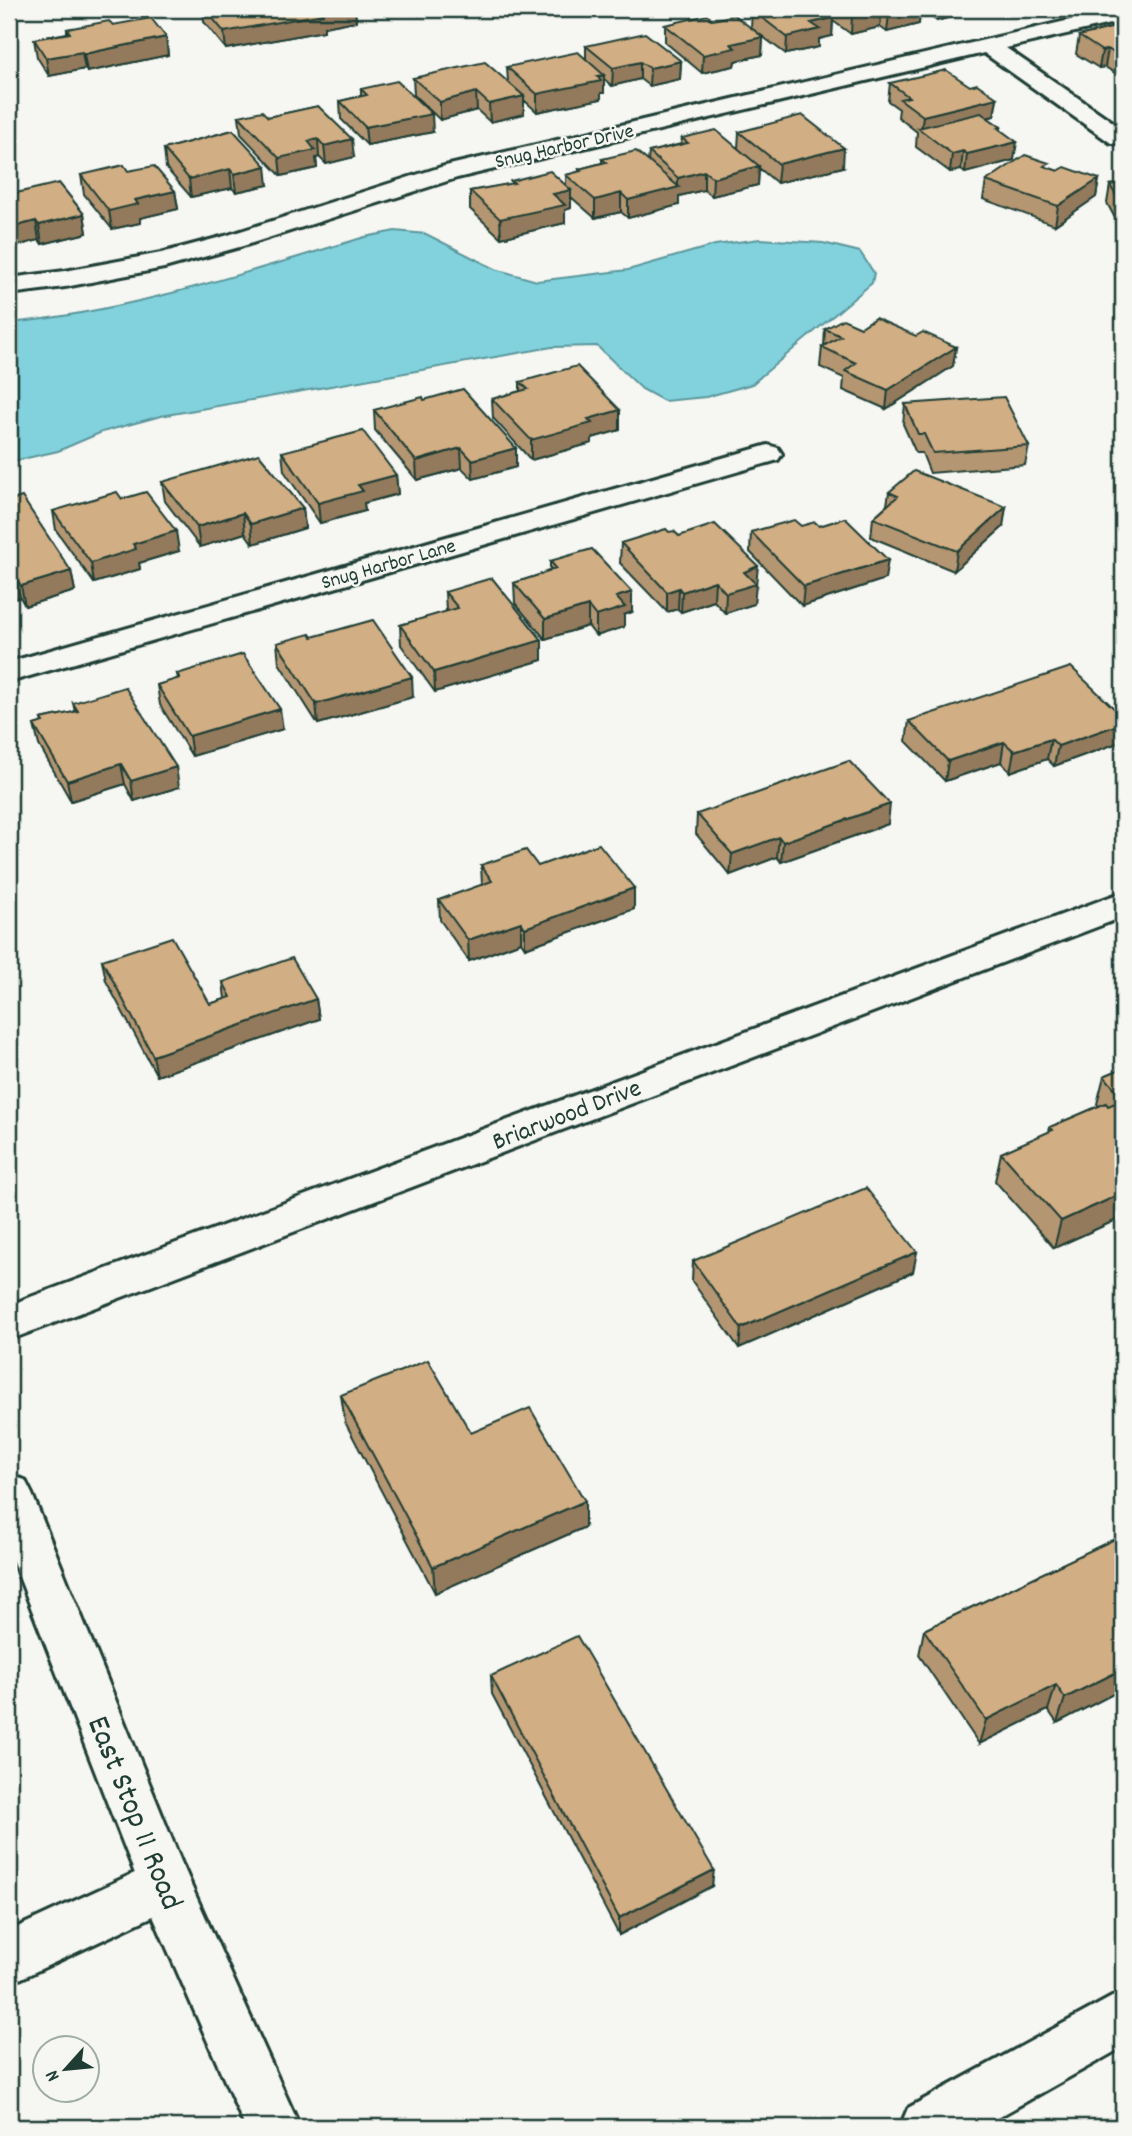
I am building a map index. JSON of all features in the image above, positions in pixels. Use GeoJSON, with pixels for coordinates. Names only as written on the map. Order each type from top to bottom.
{"type":"FeatureCollection","features":[{"type":"Feature","properties":{"kind":"street","name":"Snug Harbor Drive"},"geometry":{"type":"LineString","coordinates":[[9,286],[65,279],[164,260],[234,241],[450,172],[1123,14]]}},
{"type":"Feature","properties":{"kind":"street"},"geometry":{"type":"LineString","coordinates":[[988,46],[1120,138]]}},
{"type":"Feature","properties":{"kind":"street","name":"Snug Harbor Lane"},"geometry":{"type":"LineString","coordinates":[[9,672],[768,454]]}},
{"type":"Feature","properties":{"kind":"street","name":"Briarwood Drive"},"geometry":{"type":"LineString","coordinates":[[9,1323],[1123,904]]}},
{"type":"Feature","properties":{"kind":"street","name":"East Stop 11 Road"},"geometry":{"type":"LineString","coordinates":[[9,1494],[165,1884],[273,2127]]}},
{"type":"Feature","properties":{"kind":"street"},"geometry":{"type":"LineString","coordinates":[[9,1958],[165,1884]]}},
{"type":"Feature","properties":{"kind":"street"},"geometry":{"type":"LineString","coordinates":[[927,2127],[1123,2018]]}},
{"type":"Feature","properties":{"kind":"water"},"geometry":{"type":"Polygon","coordinates":[[[395,231],[426,234],[495,269],[537,281],[628,270],[715,245],[760,239],[823,243],[860,252],[874,273],[872,283],[752,384],[706,397],[664,401],[642,389],[597,346],[552,347],[161,416],[102,432],[58,451],[9,462],[9,323],[54,318],[144,300],[365,237],[395,231]]]}},
{"type":"Feature","properties":{"kind":"building"},"geometry":{"type":"Polygon","coordinates":[[[205,9],[328,9],[320,10],[323,14],[224,32],[205,9]]]}},
{"type":"Feature","properties":{"kind":"building"},"geometry":{"type":"Polygon","coordinates":[[[820,9],[833,18],[811,23],[820,29],[787,37],[752,10],[820,9]]]}},
{"type":"Feature","properties":{"kind":"building"},"geometry":{"type":"Polygon","coordinates":[[[841,9],[912,9],[889,14],[882,10],[852,16],[841,9]]]}},
{"type":"Feature","properties":{"kind":"building"},"geometry":{"type":"Polygon","coordinates":[[[707,15],[713,20],[734,15],[763,37],[731,44],[735,48],[703,55],[665,25],[707,15]]]}},
{"type":"Feature","properties":{"kind":"building"},"geometry":{"type":"Polygon","coordinates":[[[151,18],[166,37],[84,54],[82,52],[46,58],[34,39],[70,33],[67,29],[109,21],[113,25],[151,18]]]}},
{"type":"Feature","properties":{"kind":"building"},"geometry":{"type":"Polygon","coordinates":[[[1123,25],[1123,59],[1108,49],[1102,51],[1079,36],[1123,25]]]}},
{"type":"Feature","properties":{"kind":"building"},"geometry":{"type":"Polygon","coordinates":[[[645,33],[681,61],[650,68],[640,62],[613,68],[586,46],[645,33]]]}},
{"type":"Feature","properties":{"kind":"building"},"geometry":{"type":"Polygon","coordinates":[[[578,52],[604,75],[597,76],[601,81],[537,94],[507,67],[578,52]]]}},
{"type":"Feature","properties":{"kind":"building"},"geometry":{"type":"Polygon","coordinates":[[[485,62],[524,96],[489,104],[476,92],[440,102],[413,78],[485,62]]]}},
{"type":"Feature","properties":{"kind":"building"},"geometry":{"type":"Polygon","coordinates":[[[946,70],[970,86],[977,84],[997,98],[923,116],[900,99],[909,97],[890,83],[946,70]]]}},
{"type":"Feature","properties":{"kind":"building"},"geometry":{"type":"Polygon","coordinates":[[[397,81],[432,114],[365,127],[340,101],[367,95],[361,89],[397,81]]]}},
{"type":"Feature","properties":{"kind":"building"},"geometry":{"type":"Polygon","coordinates":[[[318,106],[352,139],[324,146],[318,139],[308,141],[315,150],[279,158],[239,116],[262,111],[268,117],[318,106]]]}},
{"type":"Feature","properties":{"kind":"building"},"geometry":{"type":"Polygon","coordinates":[[[981,113],[1017,142],[967,154],[963,151],[952,154],[918,128],[981,113]]]}},
{"type":"Feature","properties":{"kind":"building"},"geometry":{"type":"Polygon","coordinates":[[[802,115],[844,148],[779,164],[739,132],[802,115]]]}},
{"type":"Feature","properties":{"kind":"building"},"geometry":{"type":"Polygon","coordinates":[[[233,130],[266,166],[234,174],[230,169],[189,179],[164,149],[233,130]]]}},
{"type":"Feature","properties":{"kind":"building"},"geometry":{"type":"Polygon","coordinates":[[[716,130],[759,166],[713,178],[704,171],[678,178],[649,152],[688,143],[682,138],[716,130]]]}},
{"type":"Feature","properties":{"kind":"building"},"geometry":{"type":"Polygon","coordinates":[[[636,151],[679,187],[628,200],[621,193],[595,200],[566,175],[606,162],[602,159],[636,151]]]}},
{"type":"Feature","properties":{"kind":"building"},"geometry":{"type":"Polygon","coordinates":[[[1025,155],[1049,163],[1044,166],[1058,171],[1065,167],[1099,179],[1058,206],[986,181],[1025,155]]]}},
{"type":"Feature","properties":{"kind":"building"},"geometry":{"type":"Polygon","coordinates":[[[124,165],[128,171],[154,166],[175,191],[135,200],[138,204],[109,211],[81,175],[124,165]]]}},
{"type":"Feature","properties":{"kind":"building"},"geometry":{"type":"Polygon","coordinates":[[[550,171],[571,190],[553,194],[565,205],[500,219],[470,191],[514,183],[511,181],[550,171]]]}},
{"type":"Feature","properties":{"kind":"building"},"geometry":{"type":"Polygon","coordinates":[[[59,183],[84,214],[39,225],[36,221],[9,228],[9,192],[14,190],[16,193],[59,183]]]}},
{"type":"Feature","properties":{"kind":"building"},"geometry":{"type":"Polygon","coordinates":[[[1123,183],[1123,208],[1110,185],[1123,183]]]}},
{"type":"Feature","properties":{"kind":"building"},"geometry":{"type":"Polygon","coordinates":[[[875,318],[916,336],[923,332],[956,347],[888,390],[845,371],[856,363],[822,347],[841,336],[825,329],[843,319],[861,327],[875,318]]]}},
{"type":"Feature","properties":{"kind":"building"},"geometry":{"type":"Polygon","coordinates":[[[577,366],[620,410],[588,419],[592,423],[531,440],[492,399],[528,389],[520,382],[577,366]]]}},
{"type":"Feature","properties":{"kind":"building"},"geometry":{"type":"Polygon","coordinates":[[[463,389],[516,448],[472,460],[461,448],[416,461],[374,410],[423,397],[424,400],[463,389]]]}},
{"type":"Feature","properties":{"kind":"building"},"geometry":{"type":"Polygon","coordinates":[[[1004,397],[1029,446],[933,453],[924,434],[918,434],[905,404],[1004,397]]]}},
{"type":"Feature","properties":{"kind":"building"},"geometry":{"type":"Polygon","coordinates":[[[363,431],[396,475],[358,485],[363,491],[318,503],[282,452],[363,431]]]}},
{"type":"Feature","properties":{"kind":"building"},"geometry":{"type":"Polygon","coordinates":[[[259,454],[303,508],[251,524],[243,513],[197,527],[162,482],[259,454]]]}},
{"type":"Feature","properties":{"kind":"building"},"geometry":{"type":"Polygon","coordinates":[[[914,471],[1006,507],[957,551],[873,518],[898,496],[889,492],[914,471]]]}},
{"type":"Feature","properties":{"kind":"building"},"geometry":{"type":"Polygon","coordinates":[[[117,492],[122,499],[146,492],[176,531],[133,544],[136,549],[91,563],[53,511],[117,492]]]}},
{"type":"Feature","properties":{"kind":"building"},"geometry":{"type":"Polygon","coordinates":[[[22,497],[71,571],[21,586],[16,577],[9,579],[9,501],[22,497]]]}},
{"type":"Feature","properties":{"kind":"building"},"geometry":{"type":"Polygon","coordinates":[[[845,518],[888,560],[804,586],[751,532],[794,520],[801,526],[815,522],[819,526],[845,518]]]}},
{"type":"Feature","properties":{"kind":"building"},"geometry":{"type":"Polygon","coordinates":[[[715,524],[758,566],[744,572],[756,584],[726,593],[715,581],[682,592],[679,588],[667,592],[621,543],[666,529],[679,536],[715,524]]]}},
{"type":"Feature","properties":{"kind":"building"},"geometry":{"type":"Polygon","coordinates":[[[592,549],[632,592],[616,597],[625,607],[596,616],[588,606],[545,619],[514,583],[556,568],[550,561],[592,549]]]}},
{"type":"Feature","properties":{"kind":"building"},"geometry":{"type":"Polygon","coordinates":[[[492,578],[542,640],[434,672],[400,625],[458,608],[445,592],[492,578]]]}},
{"type":"Feature","properties":{"kind":"building"},"geometry":{"type":"Polygon","coordinates":[[[373,620],[412,677],[316,704],[277,643],[310,634],[312,637],[373,620]]]}},
{"type":"Feature","properties":{"kind":"building"},"geometry":{"type":"Polygon","coordinates":[[[243,654],[280,709],[189,736],[157,685],[180,678],[177,674],[243,654]]]}},
{"type":"Feature","properties":{"kind":"building"},"geometry":{"type":"Polygon","coordinates":[[[1071,667],[1123,717],[1123,723],[1058,746],[1051,739],[1014,751],[1004,742],[948,761],[909,721],[1071,667]]]}},
{"type":"Feature","properties":{"kind":"building"},"geometry":{"type":"Polygon","coordinates":[[[125,687],[176,767],[131,781],[121,764],[67,781],[34,725],[43,722],[41,719],[78,711],[73,703],[125,687]]]}},
{"type":"Feature","properties":{"kind":"building"},"geometry":{"type":"Polygon","coordinates":[[[849,761],[890,804],[783,842],[779,837],[732,854],[697,814],[849,761]]]}},
{"type":"Feature","properties":{"kind":"building"},"geometry":{"type":"Polygon","coordinates":[[[599,844],[634,888],[525,928],[521,922],[468,940],[439,900],[492,881],[481,865],[526,850],[538,866],[599,844]]]}},
{"type":"Feature","properties":{"kind":"building"},"geometry":{"type":"Polygon","coordinates":[[[172,937],[210,1004],[231,997],[223,982],[292,958],[316,999],[153,1056],[102,960],[172,937]]]}},
{"type":"Feature","properties":{"kind":"building"},"geometry":{"type":"Polygon","coordinates":[[[1123,1068],[1123,1098],[1104,1076],[1123,1068]]]}},
{"type":"Feature","properties":{"kind":"building"},"geometry":{"type":"Polygon","coordinates":[[[1123,1100],[1123,1193],[1061,1221],[1001,1153],[1053,1130],[1050,1127],[1106,1103],[1108,1106],[1123,1100]]]}},
{"type":"Feature","properties":{"kind":"building"},"geometry":{"type":"Polygon","coordinates":[[[866,1188],[917,1252],[741,1328],[693,1261],[866,1188]]]}},
{"type":"Feature","properties":{"kind":"building"},"geometry":{"type":"Polygon","coordinates":[[[428,1360],[471,1433],[530,1408],[585,1501],[433,1567],[341,1395],[428,1360]]]}},
{"type":"Feature","properties":{"kind":"building"},"geometry":{"type":"Polygon","coordinates":[[[1123,1535],[1123,1669],[1065,1698],[1056,1685],[986,1720],[924,1630],[1123,1535]]]}},
{"type":"Feature","properties":{"kind":"building"},"geometry":{"type":"Polygon","coordinates":[[[577,1636],[714,1870],[619,1918],[491,1676],[577,1636]]]}}]}
